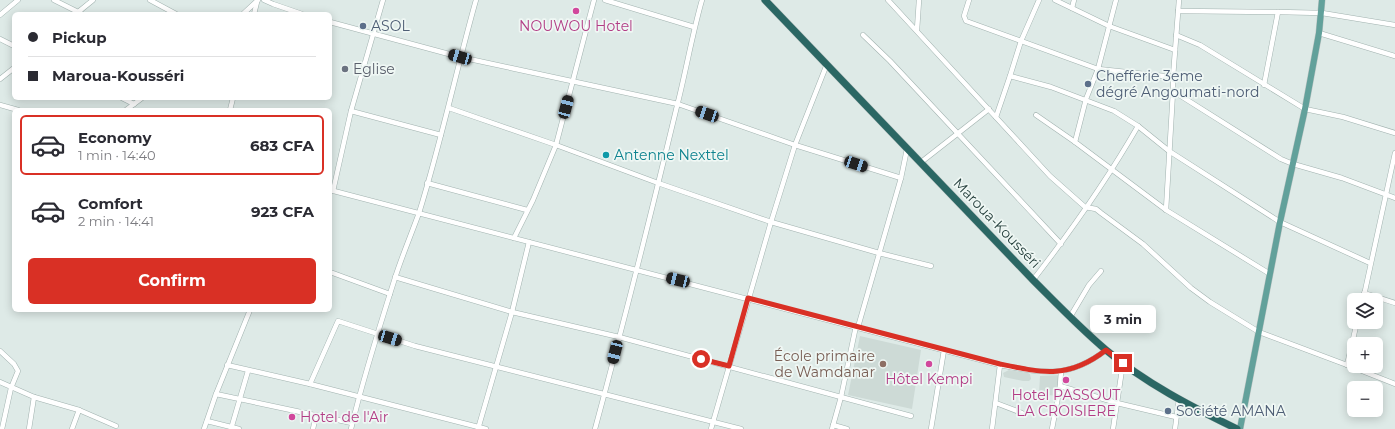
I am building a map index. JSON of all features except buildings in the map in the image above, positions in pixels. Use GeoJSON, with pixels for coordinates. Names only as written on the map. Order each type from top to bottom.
{"type":"FeatureCollection","features":[{"type":"Feature","properties":{"kind":"highway","name":"Maroua-Kousséri"},"geometry":{"type":"LineString","coordinates":[[765,0],[1033,280],[1106,350],[1123,363],[1179,399],[1238,429]]}},
{"type":"Feature","properties":{"kind":"main road"},"geometry":{"type":"LineString","coordinates":[[1238,429],[1280,222],[1305,109],[1319,33],[1322,0]]}},
{"type":"Feature","properties":{"kind":"street"},"geometry":{"type":"LineString","coordinates":[[0,15],[18,0]]}},
{"type":"Feature","properties":{"kind":"street"},"geometry":{"type":"LineString","coordinates":[[54,0],[77,12]]}},
{"type":"Feature","properties":{"kind":"street"},"geometry":{"type":"LineString","coordinates":[[80,12],[93,0]]}},
{"type":"Feature","properties":{"kind":"street"},"geometry":{"type":"LineString","coordinates":[[150,0],[172,12]]}},
{"type":"Feature","properties":{"kind":"street"},"geometry":{"type":"LineString","coordinates":[[264,0],[296,12]]}},
{"type":"Feature","properties":{"kind":"street"},"geometry":{"type":"LineString","coordinates":[[383,0],[350,111],[332,190],[636,270],[857,326],[944,350],[1036,372],[1049,373],[1083,365],[1106,350]]}},
{"type":"Feature","properties":{"kind":"street"},"geometry":{"type":"LineString","coordinates":[[350,429],[377,334],[427,183],[449,108],[460,57],[476,0]]}},
{"type":"Feature","properties":{"kind":"street"},"geometry":{"type":"LineString","coordinates":[[514,238],[556,145],[594,0]]}},
{"type":"Feature","properties":{"kind":"street"},"geometry":{"type":"LineString","coordinates":[[605,0],[694,27]]}},
{"type":"Feature","properties":{"kind":"street"},"geometry":{"type":"LineString","coordinates":[[595,429],[678,104],[694,27],[702,0]]}},
{"type":"Feature","properties":{"kind":"street"},"geometry":{"type":"LineString","coordinates":[[888,0],[1050,176],[1085,208],[1096,209],[1143,244],[1191,288],[1210,302],[1258,332],[1347,364]]}},
{"type":"Feature","properties":{"kind":"street"},"geometry":{"type":"LineString","coordinates":[[917,30],[919,0]]}},
{"type":"Feature","properties":{"kind":"street"},"geometry":{"type":"LineString","coordinates":[[969,0],[964,16],[966,20],[1098,69],[1173,77]]}},
{"type":"Feature","properties":{"kind":"street"},"geometry":{"type":"LineString","coordinates":[[996,117],[1022,41],[1039,0]]}},
{"type":"Feature","properties":{"kind":"street"},"geometry":{"type":"LineString","coordinates":[[1055,0],[1109,26],[1175,50]]}},
{"type":"Feature","properties":{"kind":"street"},"geometry":{"type":"LineString","coordinates":[[1072,8],[1074,0]]}},
{"type":"Feature","properties":{"kind":"street"},"geometry":{"type":"LineString","coordinates":[[1075,142],[1086,99],[1098,69],[1116,0]]}},
{"type":"Feature","properties":{"kind":"street"},"geometry":{"type":"LineString","coordinates":[[1166,210],[1173,77],[1179,0]]}},
{"type":"Feature","properties":{"kind":"street"},"geometry":{"type":"LineString","coordinates":[[245,12],[258,1]]}},
{"type":"Feature","properties":{"kind":"street"},"geometry":{"type":"LineString","coordinates":[[255,12],[258,1]]}},
{"type":"Feature","properties":{"kind":"street"},"geometry":{"type":"LineString","coordinates":[[1178,11],[1322,13],[1395,25]]}},
{"type":"Feature","properties":{"kind":"street"},"geometry":{"type":"LineString","coordinates":[[1264,85],[1278,12]]}},
{"type":"Feature","properties":{"kind":"street"},"geometry":{"type":"LineString","coordinates":[[332,23],[460,57],[678,104],[796,145],[900,178]]}},
{"type":"Feature","properties":{"kind":"street"},"geometry":{"type":"LineString","coordinates":[[1319,33],[1395,56]]}},
{"type":"Feature","properties":{"kind":"street"},"geometry":{"type":"LineString","coordinates":[[864,35],[1061,244]]}},
{"type":"Feature","properties":{"kind":"street"},"geometry":{"type":"LineString","coordinates":[[1176,35],[1200,44],[1305,109],[1344,117],[1395,133]]}},
{"type":"Feature","properties":{"kind":"street"},"geometry":{"type":"LineString","coordinates":[[0,39],[12,45]]}},
{"type":"Feature","properties":{"kind":"street"},"geometry":{"type":"LineString","coordinates":[[711,429],[771,222],[796,145],[827,64]]}},
{"type":"Feature","properties":{"kind":"street"},"geometry":{"type":"LineString","coordinates":[[0,79],[12,70]]}},
{"type":"Feature","properties":{"kind":"street"},"geometry":{"type":"LineString","coordinates":[[1010,76],[1051,87],[1086,99],[1114,111],[1138,126],[1169,151],[1280,222],[1370,263]]}},
{"type":"Feature","properties":{"kind":"street"},"geometry":{"type":"LineString","coordinates":[[1173,91],[1268,152],[1294,164],[1342,178],[1395,198]]}},
{"type":"Feature","properties":{"kind":"street"},"geometry":{"type":"LineString","coordinates":[[126,100],[134,104]]}},
{"type":"Feature","properties":{"kind":"street"},"geometry":{"type":"LineString","coordinates":[[129,108],[139,100]]}},
{"type":"Feature","properties":{"kind":"street"},"geometry":{"type":"LineString","coordinates":[[0,105],[12,108]]}},
{"type":"Feature","properties":{"kind":"street"},"geometry":{"type":"LineString","coordinates":[[449,108],[771,222],[879,253],[931,266]]}},
{"type":"Feature","properties":{"kind":"street"},"geometry":{"type":"LineString","coordinates":[[920,163],[989,109]]}},
{"type":"Feature","properties":{"kind":"street"},"geometry":{"type":"LineString","coordinates":[[350,111],[441,135]]}},
{"type":"Feature","properties":{"kind":"street"},"geometry":{"type":"LineString","coordinates":[[1036,115],[1075,142],[1166,210],[1270,274]]}},
{"type":"Feature","properties":{"kind":"street"},"geometry":{"type":"LineString","coordinates":[[1033,280],[1061,244],[1112,170],[1138,126]]}},
{"type":"Feature","properties":{"kind":"street"},"geometry":{"type":"LineString","coordinates":[[847,429],[832,427],[841,397],[857,326],[879,253],[907,149]]}},
{"type":"Feature","properties":{"kind":"street"},"geometry":{"type":"LineString","coordinates":[[1364,293],[1395,153]]}},
{"type":"Feature","properties":{"kind":"street"},"geometry":{"type":"LineString","coordinates":[[427,183],[527,210]]}},
{"type":"Feature","properties":{"kind":"street"},"geometry":{"type":"LineString","coordinates":[[478,428],[512,312],[529,242]]}},
{"type":"Feature","properties":{"kind":"street"},"geometry":{"type":"LineString","coordinates":[[1070,317],[1089,285],[1102,271]]}},
{"type":"Feature","properties":{"kind":"street"},"geometry":{"type":"LineString","coordinates":[[332,273],[390,294]]}},
{"type":"Feature","properties":{"kind":"street"},"geometry":{"type":"LineString","coordinates":[[395,277],[512,312],[619,337],[911,416]]}},
{"type":"Feature","properties":{"kind":"street"},"geometry":{"type":"LineString","coordinates":[[1383,299],[1395,303]]}},
{"type":"Feature","properties":{"kind":"street"},"geometry":{"type":"LineString","coordinates":[[204,429],[227,365],[249,312]]}},
{"type":"Feature","properties":{"kind":"street"},"geometry":{"type":"LineString","coordinates":[[310,384],[338,321],[415,346],[741,429]]}},
{"type":"Feature","properties":{"kind":"street"},"geometry":{"type":"LineString","coordinates":[[931,429],[944,350]]}},
{"type":"Feature","properties":{"kind":"street"},"geometry":{"type":"LineString","coordinates":[[0,351],[14,364],[18,371],[11,388],[2,429]]}},
{"type":"Feature","properties":{"kind":"street"},"geometry":{"type":"LineString","coordinates":[[1113,429],[1123,363]]}},
{"type":"Feature","properties":{"kind":"street"},"geometry":{"type":"LineString","coordinates":[[992,429],[1000,364]]}},
{"type":"Feature","properties":{"kind":"street"},"geometry":{"type":"LineString","coordinates":[[227,365],[359,396],[486,429]]}},
{"type":"Feature","properties":{"kind":"street"},"geometry":{"type":"LineString","coordinates":[[231,428],[248,371]]}},
{"type":"Feature","properties":{"kind":"street"},"geometry":{"type":"LineString","coordinates":[[1052,429],[1060,386],[1061,371]]}},
{"type":"Feature","properties":{"kind":"street"},"geometry":{"type":"LineString","coordinates":[[1369,373],[1395,384]]}},
{"type":"Feature","properties":{"kind":"street"},"geometry":{"type":"LineString","coordinates":[[0,382],[34,397],[79,410],[117,428]]}},
{"type":"Feature","properties":{"kind":"street"},"geometry":{"type":"LineString","coordinates":[[1060,386],[1117,403],[1176,417]]}},
{"type":"Feature","properties":{"kind":"street"},"geometry":{"type":"LineString","coordinates":[[216,394],[352,423]]}},
{"type":"Feature","properties":{"kind":"street"},"geometry":{"type":"LineString","coordinates":[[29,429],[34,397]]}},
{"type":"Feature","properties":{"kind":"street"},"geometry":{"type":"LineString","coordinates":[[1175,429],[1179,399]]}},
{"type":"Feature","properties":{"kind":"street"},"geometry":{"type":"LineString","coordinates":[[996,404],[1022,412]]}},
{"type":"Feature","properties":{"kind":"street"},"geometry":{"type":"LineString","coordinates":[[72,429],[79,410]]}},
{"type":"Feature","properties":{"kind":"street"},"geometry":{"type":"LineString","coordinates":[[313,429],[316,415]]}},
{"type":"Feature","properties":{"kind":"street"},"geometry":{"type":"LineString","coordinates":[[207,421],[239,429]]}},
{"type":"Feature","properties":{"kind":"shaded area","name":"École primaire de Wamdanar"},"geometry":{"type":"Polygon","coordinates":[[[860,336],[921,350],[912,409],[848,395],[860,336]]]}},
{"type":"Feature","properties":{"kind":"shaded area"},"geometry":{"type":"Polygon","coordinates":[[[1009,370],[1028,373],[1030,374],[1031,379],[1029,381],[1023,381],[1004,377],[1003,373],[1009,370]]]}},
{"type":"Feature","properties":{"kind":"shaded area"},"geometry":{"type":"Polygon","coordinates":[[[1061,375],[1057,396],[1039,394],[1040,376],[1061,375]]]}},
{"type":"Feature","properties":{"kind":"place","name":"NOUWOU Hotel"},"geometry":{"type":"Point","coordinates":[576,11]}},
{"type":"Feature","properties":{"kind":"place","name":"ASOL"},"geometry":{"type":"Point","coordinates":[363,26]}},
{"type":"Feature","properties":{"kind":"place","name":"Eglise"},"geometry":{"type":"Point","coordinates":[345,69]}},
{"type":"Feature","properties":{"kind":"place","name":"Chefferie 3eme dégré Angoumati-nord"},"geometry":{"type":"Point","coordinates":[1088,84]}},
{"type":"Feature","properties":{"kind":"place","name":"Antenne Nexttel"},"geometry":{"type":"Point","coordinates":[606,155]}},
{"type":"Feature","properties":{"kind":"place","name":"École primaire de Wamdanar"},"geometry":{"type":"Point","coordinates":[883,364]}},
{"type":"Feature","properties":{"kind":"place","name":"Hôtel Kempi"},"geometry":{"type":"Point","coordinates":[929,364]}},
{"type":"Feature","properties":{"kind":"place","name":"Hotel PASSOUT LA CROISIERE"},"geometry":{"type":"Point","coordinates":[1066,380]}},
{"type":"Feature","properties":{"kind":"place","name":"Société AMANA"},"geometry":{"type":"Point","coordinates":[1168,411]}},
{"type":"Feature","properties":{"kind":"place","name":"Hotel de l'Air"},"geometry":{"type":"Point","coordinates":[292,417]}},
{"type":"Feature","properties":{"kind":"route"},"geometry":{"type":"LineString","coordinates":[[701,359],[729,366],[748,298],[944,350],[1036,372],[1049,373],[1083,365],[1106,350],[1123,363]]}}]}
